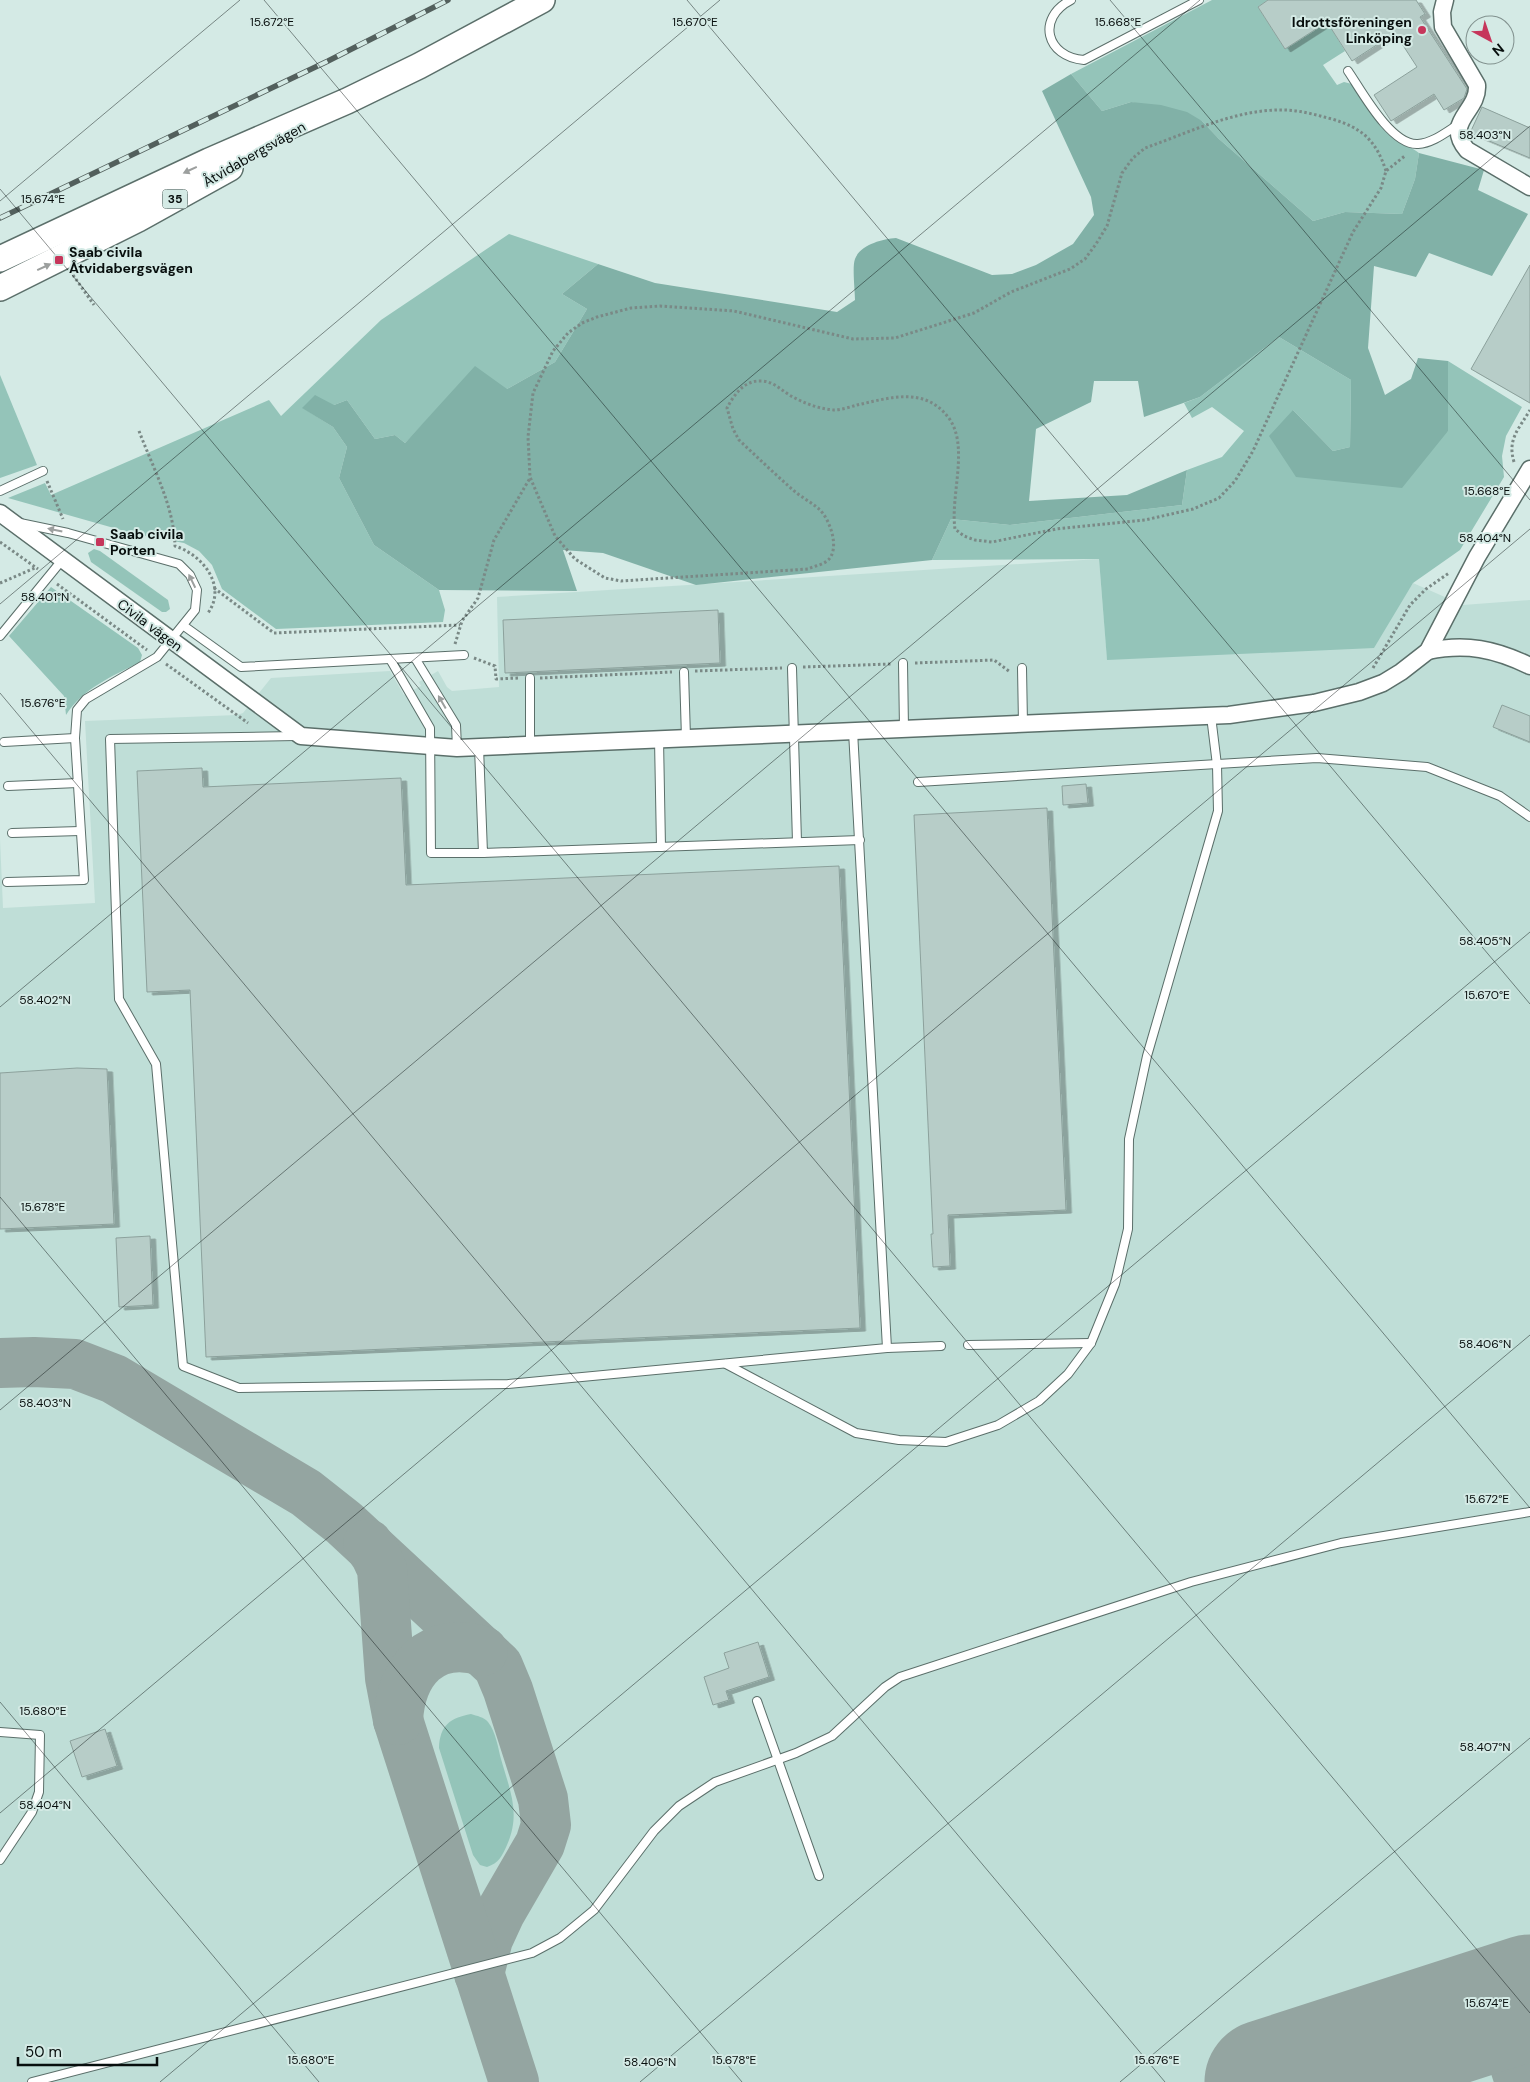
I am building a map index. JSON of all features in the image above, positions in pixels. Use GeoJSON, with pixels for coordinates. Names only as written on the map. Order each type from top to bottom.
{"type":"FeatureCollection","features":[{"type":"Feature","properties":{"kind":"main road","name":"Åtvidabergsvägen"},"geometry":{"type":"LineString","coordinates":[[0,260],[201,165],[347,101],[419,66],[542,0]]}},
{"type":"Feature","properties":{"kind":"main road","name":"Åtvidabergsvägen"},"geometry":{"type":"LineString","coordinates":[[0,288],[138,220],[347,101]]}},
{"type":"Feature","properties":{"kind":"street"},"geometry":{"type":"LineString","coordinates":[[1445,0],[1442,12],[1443,27],[1477,85],[1478,95],[1459,124],[1460,142],[1467,150],[1530,187]]}},
{"type":"Feature","properties":{"kind":"street"},"geometry":{"type":"LineString","coordinates":[[1428,651],[1477,557],[1526,476]]}},
{"type":"Feature","properties":{"kind":"street","name":"Civila vägen"},"geometry":{"type":"LineString","coordinates":[[5,517],[301,736]]}},
{"type":"Feature","properties":{"kind":"street"},"geometry":{"type":"LineString","coordinates":[[301,736],[457,748],[1210,716],[1314,703],[1359,692],[1384,683],[1428,651],[1449,646],[1474,647],[1510,656],[1530,666]]}},
{"type":"Feature","properties":{"kind":"lane"},"geometry":{"type":"LineString","coordinates":[[1071,0],[1059,6],[1053,14],[1049,34],[1058,50],[1066,56],[1084,60],[1198,0]]}},
{"type":"Feature","properties":{"kind":"lane"},"geometry":{"type":"LineString","coordinates":[[1348,71],[1382,122],[1401,138],[1415,144],[1437,138],[1459,124]]}},
{"type":"Feature","properties":{"kind":"lane"},"geometry":{"type":"LineString","coordinates":[[0,491],[43,471]]}},
{"type":"Feature","properties":{"kind":"lane"},"geometry":{"type":"LineString","coordinates":[[5,517],[179,564],[190,575],[196,590],[195,610],[172,641],[157,657],[86,699],[77,710],[75,738],[84,880],[7,882]]}},
{"type":"Feature","properties":{"kind":"lane"},"geometry":{"type":"LineString","coordinates":[[0,636],[63,559]]}},
{"type":"Feature","properties":{"kind":"lane"},"geometry":{"type":"LineString","coordinates":[[184,626],[241,666],[464,655]]}},
{"type":"Feature","properties":{"kind":"lane"},"geometry":{"type":"LineString","coordinates":[[415,658],[456,725],[457,748]]}},
{"type":"Feature","properties":{"kind":"lane"},"geometry":{"type":"LineString","coordinates":[[390,659],[430,728],[431,853],[482,853],[860,840]]}},
{"type":"Feature","properties":{"kind":"lane"},"geometry":{"type":"LineString","coordinates":[[903,663],[904,729]]}},
{"type":"Feature","properties":{"kind":"lane"},"geometry":{"type":"LineString","coordinates":[[792,668],[797,842]]}},
{"type":"Feature","properties":{"kind":"lane"},"geometry":{"type":"LineString","coordinates":[[1022,668],[1023,724]]}},
{"type":"Feature","properties":{"kind":"lane"},"geometry":{"type":"LineString","coordinates":[[684,672],[686,738]]}},
{"type":"Feature","properties":{"kind":"lane"},"geometry":{"type":"LineString","coordinates":[[530,678],[530,744]]}},
{"type":"Feature","properties":{"kind":"lane"},"geometry":{"type":"LineString","coordinates":[[726,1364],[856,1433],[899,1440],[946,1442],[998,1425],[1039,1401],[1068,1374],[1091,1343],[1115,1284],[1128,1229],[1129,1139],[1147,1056],[1218,811],[1217,765],[1210,716]]}},
{"type":"Feature","properties":{"kind":"lane"},"geometry":{"type":"LineString","coordinates":[[853,731],[887,1348]]}},
{"type":"Feature","properties":{"kind":"lane"},"geometry":{"type":"LineString","coordinates":[[301,736],[110,739],[119,999],[156,1064],[183,1366],[239,1388],[508,1384],[887,1348],[941,1346]]}},
{"type":"Feature","properties":{"kind":"lane"},"geometry":{"type":"LineString","coordinates":[[4,742],[75,738]]}},
{"type":"Feature","properties":{"kind":"lane"},"geometry":{"type":"LineString","coordinates":[[659,739],[661,847]]}},
{"type":"Feature","properties":{"kind":"lane"},"geometry":{"type":"LineString","coordinates":[[479,747],[482,853]]}},
{"type":"Feature","properties":{"kind":"lane"},"geometry":{"type":"LineString","coordinates":[[918,782],[1317,758],[1427,767],[1500,796],[1530,817]]}},
{"type":"Feature","properties":{"kind":"lane"},"geometry":{"type":"LineString","coordinates":[[8,786],[78,782]]}},
{"type":"Feature","properties":{"kind":"lane"},"geometry":{"type":"LineString","coordinates":[[12,833],[80,831]]}},
{"type":"Feature","properties":{"kind":"lane"},"geometry":{"type":"LineString","coordinates":[[968,1345],[1091,1343]]}},
{"type":"Feature","properties":{"kind":"lane"},"geometry":{"type":"LineString","coordinates":[[32,2082],[532,1953],[560,1938],[594,1910],[654,1831],[679,1806],[715,1782],[796,1752],[832,1736],[885,1687],[900,1677],[1191,1582],[1342,1543],[1530,1512]]}},
{"type":"Feature","properties":{"kind":"lane"},"geometry":{"type":"LineString","coordinates":[[757,1701],[819,1876]]}},
{"type":"Feature","properties":{"kind":"lane"},"geometry":{"type":"LineString","coordinates":[[0,1732],[40,1735],[39,1792],[32,1812],[0,1860]]}},
{"type":"Feature","properties":{"kind":"path"},"geometry":{"type":"LineString","coordinates":[[1386,171],[1375,145],[1363,133],[1349,124],[1303,112],[1283,110],[1262,111],[1232,118],[1145,148],[1122,173],[1106,226],[1085,259],[1070,268],[1011,292],[974,313],[931,327],[895,338],[853,339],[734,311],[660,306],[631,308],[598,317],[568,333],[553,351],[533,393],[528,437],[530,477],[555,536],[575,559],[605,578],[621,580],[688,577],[808,569],[820,564],[827,561],[832,554],[834,540],[827,520],[820,510],[798,495],[745,446],[733,430],[727,408],[734,395],[744,386],[759,380],[770,382],[810,405],[835,410],[904,395],[924,398],[938,408],[948,416],[954,427],[959,444],[952,513],[955,529],[964,536],[975,540],[992,542],[1066,527],[1145,520],[1193,509],[1219,498],[1228,491],[1253,451],[1354,232],[1381,188],[1386,171],[1405,157],[1415,144]]}},
{"type":"Feature","properties":{"kind":"path"},"geometry":{"type":"LineString","coordinates":[[72,274],[94,305]]}},
{"type":"Feature","properties":{"kind":"path"},"geometry":{"type":"LineString","coordinates":[[1526,476],[1511,450],[1513,439],[1530,410]]}},
{"type":"Feature","properties":{"kind":"path"},"geometry":{"type":"LineString","coordinates":[[139,431],[170,512],[174,533],[174,546]]}},
{"type":"Feature","properties":{"kind":"path"},"geometry":{"type":"LineString","coordinates":[[43,471],[68,533]]}},
{"type":"Feature","properties":{"kind":"path"},"geometry":{"type":"LineString","coordinates":[[452,656],[460,625],[478,598],[494,540],[530,477]]}},
{"type":"Feature","properties":{"kind":"path"},"geometry":{"type":"LineString","coordinates":[[0,542],[237,715],[251,726],[260,737]]}},
{"type":"Feature","properties":{"kind":"path"},"geometry":{"type":"LineString","coordinates":[[0,583],[36,568]]}},
{"type":"Feature","properties":{"kind":"path"},"geometry":{"type":"LineString","coordinates":[[1359,692],[1410,605],[1426,589],[1455,569]]}},
{"type":"Feature","properties":{"kind":"path"},"geometry":{"type":"LineString","coordinates":[[214,588],[274,633],[460,625]]}},
{"type":"Feature","properties":{"kind":"path"},"geometry":{"type":"LineString","coordinates":[[464,655],[495,666],[496,679],[994,660],[1022,681]]}},
{"type":"Feature","properties":{"kind":"shaded area"},"geometry":{"type":"Polygon","coordinates":[[[1212,0],[1268,0],[1258,7],[1285,49],[1362,0],[1382,2],[1334,33],[1345,51],[1323,65],[1337,85],[1344,82],[1352,84],[1376,121],[1388,134],[1419,153],[1415,179],[1402,214],[1345,212],[1313,221],[1219,139],[1202,121],[1131,102],[1102,111],[1071,74],[1212,0]]]}},
{"type":"Feature","properties":{"kind":"shaded area"},"geometry":{"type":"Polygon","coordinates":[[[1071,74],[1102,111],[1131,102],[1161,105],[1187,112],[1202,121],[1219,139],[1313,221],[1345,212],[1402,214],[1415,179],[1419,153],[1484,170],[1478,190],[1528,214],[1492,276],[1429,253],[1416,277],[1374,266],[1368,348],[1385,395],[1411,379],[1418,358],[1448,361],[1448,431],[1402,488],[1296,477],[1269,436],[1293,410],[1333,451],[1350,447],[1351,380],[1279,337],[1200,397],[1144,417],[1138,381],[1094,381],[1091,402],[1036,429],[1029,501],[1127,495],[1187,470],[1182,505],[1010,525],[951,519],[932,560],[696,585],[603,553],[563,550],[577,591],[439,590],[374,545],[339,478],[347,447],[333,427],[302,408],[315,395],[334,405],[347,400],[375,439],[395,435],[405,443],[475,366],[507,389],[555,362],[587,309],[562,294],[598,264],[655,283],[837,312],[855,300],[854,267],[858,254],[866,246],[884,240],[896,238],[992,275],[1012,274],[1036,265],[1073,244],[1094,215],[1091,197],[1042,91],[1071,74]]]}},
{"type":"Feature","properties":{"kind":"shaded area"},"geometry":{"type":"Polygon","coordinates":[[[509,234],[598,264],[562,294],[587,309],[555,362],[507,389],[438,408],[405,443],[395,435],[375,439],[347,400],[334,405],[303,408],[333,427],[347,447],[339,478],[374,545],[439,590],[445,610],[443,622],[276,629],[222,589],[212,565],[199,551],[184,543],[135,534],[8,498],[45,483],[51,495],[269,400],[281,416],[381,320],[509,234]]]}},
{"type":"Feature","properties":{"kind":"shaded area"},"geometry":{"type":"Polygon","coordinates":[[[1279,337],[1351,380],[1350,447],[1333,451],[1293,410],[1296,477],[1448,431],[1448,361],[1522,407],[1506,436],[1502,456],[1504,477],[1460,550],[1413,583],[1374,648],[1107,660],[1099,559],[932,560],[951,519],[1010,525],[1182,505],[1187,470],[1222,457],[1244,431],[1212,407],[1192,418],[1184,403],[1200,397],[1279,337]]]}},
{"type":"Feature","properties":{"kind":"shaded area"},"geometry":{"type":"Polygon","coordinates":[[[0,375],[37,465],[0,478],[0,375]]]}},
{"type":"Feature","properties":{"kind":"shaded area"},"geometry":{"type":"Polygon","coordinates":[[[94,549],[100,551],[168,600],[170,609],[162,612],[91,562],[88,553],[94,549]]]}},
{"type":"Feature","properties":{"kind":"shaded area"},"geometry":{"type":"Polygon","coordinates":[[[1099,559],[1107,659],[1396,609],[1413,583],[1463,605],[1530,600],[1530,2082],[0,2082],[0,839],[3,908],[95,903],[85,721],[237,715],[243,713],[271,678],[390,671],[404,695],[421,686],[419,682],[438,671],[447,687],[452,691],[499,687],[497,597],[1099,559]]]}},
{"type":"Feature","properties":{"kind":"shaded area"},"geometry":{"type":"Polygon","coordinates":[[[51,587],[138,648],[142,655],[140,662],[109,678],[81,697],[66,715],[64,696],[9,636],[51,587]]]}},
{"type":"Feature","properties":{"kind":"shaded area"},"geometry":{"type":"Polygon","coordinates":[[[471,1714],[486,1720],[493,1730],[513,1802],[513,1823],[507,1845],[500,1859],[487,1867],[480,1865],[473,1855],[439,1748],[444,1728],[452,1720],[471,1714]]]}},
{"type":"Feature","properties":{"kind":"building"},"geometry":{"type":"Polygon","coordinates":[[[1268,0],[1416,0],[1425,14],[1420,17],[1467,89],[1464,98],[1444,110],[1434,94],[1391,121],[1374,95],[1417,67],[1395,33],[1352,61],[1327,22],[1285,49],[1258,7],[1268,0]]]}},
{"type":"Feature","properties":{"kind":"building"},"geometry":{"type":"Polygon","coordinates":[[[1482,107],[1530,128],[1530,158],[1470,133],[1482,107]]]}},
{"type":"Feature","properties":{"kind":"building"},"geometry":{"type":"Polygon","coordinates":[[[1530,265],[1530,403],[1471,369],[1530,265]]]}},
{"type":"Feature","properties":{"kind":"building"},"geometry":{"type":"Polygon","coordinates":[[[718,610],[720,663],[505,673],[503,620],[718,610]]]}},
{"type":"Feature","properties":{"kind":"building"},"geometry":{"type":"Polygon","coordinates":[[[1502,705],[1530,716],[1530,742],[1493,727],[1502,705]]]}},
{"type":"Feature","properties":{"kind":"building"},"geometry":{"type":"Polygon","coordinates":[[[202,768],[203,787],[401,778],[406,885],[839,866],[860,1328],[206,1357],[190,990],[147,992],[137,771],[202,768]]]}},
{"type":"Feature","properties":{"kind":"building"},"geometry":{"type":"Polygon","coordinates":[[[1086,784],[1088,803],[1063,805],[1062,786],[1086,784]]]}},
{"type":"Feature","properties":{"kind":"building"},"geometry":{"type":"Polygon","coordinates":[[[1047,808],[1066,1210],[948,1215],[950,1266],[933,1267],[914,815],[1047,808]]]}},
{"type":"Feature","properties":{"kind":"building"},"geometry":{"type":"Polygon","coordinates":[[[77,1068],[107,1069],[114,1224],[0,1229],[0,1073],[77,1068]]]}},
{"type":"Feature","properties":{"kind":"building"},"geometry":{"type":"Polygon","coordinates":[[[150,1236],[153,1305],[119,1307],[116,1238],[150,1236]]]}},
{"type":"Feature","properties":{"kind":"building"},"geometry":{"type":"Polygon","coordinates":[[[758,1642],[769,1677],[726,1691],[729,1700],[713,1705],[704,1677],[729,1668],[724,1653],[758,1642]]]}},
{"type":"Feature","properties":{"kind":"building"},"geometry":{"type":"Polygon","coordinates":[[[105,1729],[117,1766],[82,1777],[70,1741],[105,1729]]]}},
{"type":"Feature","properties":{"kind":"taxiway"},"geometry":{"type":"LineString","coordinates":[[0,1363],[75,1364],[114,1379],[306,1493],[344,1523],[498,1666],[508,1690],[543,1799],[546,1825],[540,1844],[500,1913],[488,1939],[479,1974]]}},
{"type":"Feature","properties":{"kind":"taxiway"},"geometry":{"type":"LineString","coordinates":[[368,1544],[382,1569],[390,1678],[398,1720],[514,2082]]}},
{"type":"Feature","properties":{"kind":"taxiway"},"geometry":{"type":"LineString","coordinates":[[398,1720],[400,1702],[405,1686],[422,1661],[434,1653],[448,1648],[465,1647],[483,1651]]}},
{"type":"Feature","properties":{"kind":"taxiway"},"geometry":{"type":"LineString","coordinates":[[1496,2008],[1520,2082]]}},
{"type":"Feature","properties":{"kind":"runway"},"geometry":{"type":"LineString","coordinates":[[1267,2082],[1530,1997]]}},
{"type":"Feature","properties":{"kind":"railway"},"geometry":{"type":"LineString","coordinates":[[0,218],[328,61],[448,0]]}},
{"type":"Feature","properties":{"kind":"place","name":"Idrottsföreningen Linköping"},"geometry":{"type":"Point","coordinates":[1422,30]}},
{"type":"Feature","properties":{"kind":"place","name":"Saab civila Åtvidabergsvägen"},"geometry":{"type":"Point","coordinates":[59,260]}},
{"type":"Feature","properties":{"kind":"place","name":"Saab civila Porten"},"geometry":{"type":"Point","coordinates":[100,542]}}]}
